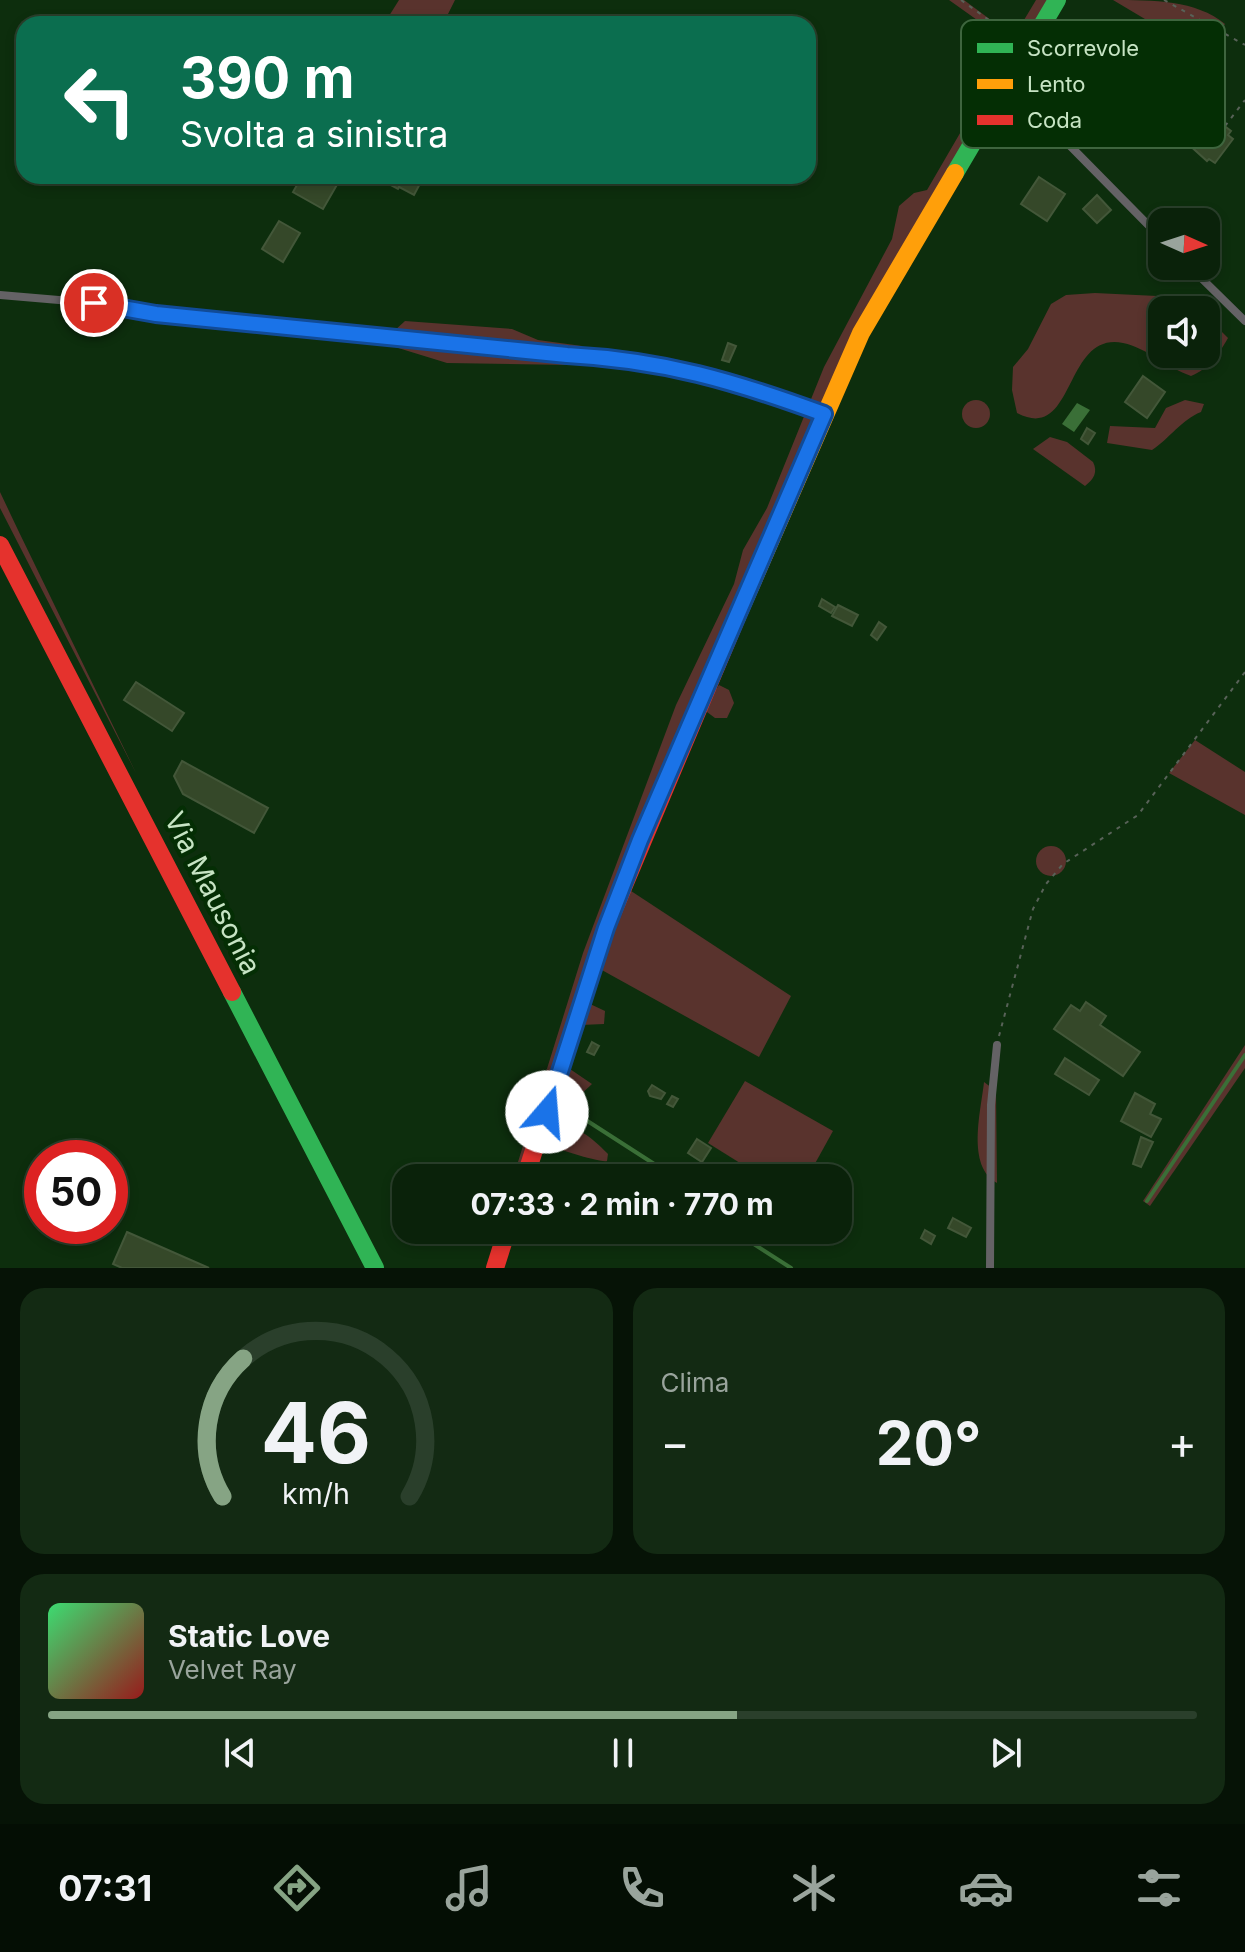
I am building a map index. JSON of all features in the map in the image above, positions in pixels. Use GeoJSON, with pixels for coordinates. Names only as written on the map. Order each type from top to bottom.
{"type":"FeatureCollection","features":[{"type":"Feature","properties":{"kind":"main road"},"geometry":{"type":"LineString","coordinates":[[1045,20],[1057,0]]}},
{"type":"Feature","properties":{"kind":"main road"},"geometry":{"type":"LineString","coordinates":[[530,1164],[606,928],[640,840],[824,414],[861,333],[969,148]]}},
{"type":"Feature","properties":{"kind":"main road","name":"Via Mausonia"},"geometry":{"type":"LineString","coordinates":[[0,545],[375,1268]]}},
{"type":"Feature","properties":{"kind":"main road"},"geometry":{"type":"LineString","coordinates":[[495,1268],[503,1244]]}},
{"type":"Feature","properties":{"kind":"lane"},"geometry":{"type":"LineString","coordinates":[[1074,148],[1148,225]]}},
{"type":"Feature","properties":{"kind":"lane"},"geometry":{"type":"LineString","coordinates":[[1203,280],[1245,321]]}},
{"type":"Feature","properties":{"kind":"lane"},"geometry":{"type":"LineString","coordinates":[[0,295],[94,303],[184,317],[567,355],[629,358],[708,375],[824,414]]}},
{"type":"Feature","properties":{"kind":"lane"},"geometry":{"type":"LineString","coordinates":[[990,1268],[991,1105],[997,1045]]}},
{"type":"Feature","properties":{"kind":"path"},"geometry":{"type":"LineString","coordinates":[[961,0],[989,20]]}},
{"type":"Feature","properties":{"kind":"path"},"geometry":{"type":"LineString","coordinates":[[1164,0],[1200,20]]}},
{"type":"Feature","properties":{"kind":"path"},"geometry":{"type":"LineString","coordinates":[[1225,34],[1245,45]]}},
{"type":"Feature","properties":{"kind":"path"},"geometry":{"type":"LineString","coordinates":[[1225,126],[1245,100]]}},
{"type":"Feature","properties":{"kind":"path"},"geometry":{"type":"LineString","coordinates":[[997,1045],[1031,919],[1046,884],[1063,864],[1138,815],[1245,672]]}},
{"type":"Feature","properties":{"kind":"shaded area"},"geometry":{"type":"Polygon","coordinates":[[[399,0],[455,0],[448,14],[451,16],[389,16],[399,0]]]}},
{"type":"Feature","properties":{"kind":"shaded area"},"geometry":{"type":"Polygon","coordinates":[[[949,0],[964,0],[991,20],[977,20],[949,0]]]}},
{"type":"Feature","properties":{"kind":"shaded area"},"geometry":{"type":"Polygon","coordinates":[[[1036,0],[1052,0],[1040,20],[1024,20],[1036,0]]]}},
{"type":"Feature","properties":{"kind":"shaded area"},"geometry":{"type":"Polygon","coordinates":[[[1113,0],[1158,1],[1187,6],[1220,20],[1147,20],[1113,0]]]}},
{"type":"Feature","properties":{"kind":"shaded area"},"geometry":{"type":"Polygon","coordinates":[[[961,131],[963,148],[881,284],[759,553],[526,1164],[517,1164],[583,953],[676,705],[734,584],[743,550],[767,508],[824,367],[892,239],[899,206],[914,193],[927,190],[961,131]]]}},
{"type":"Feature","properties":{"kind":"shaded area"},"geometry":{"type":"Polygon","coordinates":[[[1066,295],[1157,296],[1148,296],[1148,354],[1123,343],[1104,344],[1089,353],[1061,401],[1050,413],[1036,418],[1017,413],[1012,390],[1013,367],[1028,349],[1051,304],[1066,295]]]}},
{"type":"Feature","properties":{"kind":"shaded area"},"geometry":{"type":"Polygon","coordinates":[[[405,321],[512,329],[538,340],[582,346],[578,360],[570,365],[447,363],[395,347],[394,342],[209,328],[205,322],[393,332],[405,321]]]}},
{"type":"Feature","properties":{"kind":"shaded area"},"geometry":{"type":"Polygon","coordinates":[[[1220,330],[1228,338],[1220,351],[1220,330]]]}},
{"type":"Feature","properties":{"kind":"shaded area"},"geometry":{"type":"Polygon","coordinates":[[[1174,368],[1204,368],[1191,376],[1174,368]]]}},
{"type":"Feature","properties":{"kind":"shaded area"},"geometry":{"type":"Polygon","coordinates":[[[976,400],[986,404],[990,414],[986,424],[976,428],[966,424],[962,414],[966,404],[976,400]]]}},
{"type":"Feature","properties":{"kind":"shaded area"},"geometry":{"type":"Polygon","coordinates":[[[1185,400],[1204,404],[1201,412],[1152,450],[1107,443],[1110,426],[1155,428],[1166,408],[1185,400]]]}},
{"type":"Feature","properties":{"kind":"shaded area"},"geometry":{"type":"Polygon","coordinates":[[[1077,403],[1090,410],[1074,432],[1062,424],[1077,403]]]}},
{"type":"Feature","properties":{"kind":"shaded area"},"geometry":{"type":"Polygon","coordinates":[[[1050,437],[1067,442],[1093,462],[1094,475],[1085,486],[1033,449],[1050,437]]]}},
{"type":"Feature","properties":{"kind":"shaded area"},"geometry":{"type":"Polygon","coordinates":[[[0,492],[18,530],[136,773],[0,508],[0,492]]]}},
{"type":"Feature","properties":{"kind":"shaded area"},"geometry":{"type":"Polygon","coordinates":[[[719,685],[729,690],[734,703],[727,718],[715,718],[703,709],[719,685]]]}},
{"type":"Feature","properties":{"kind":"shaded area"},"geometry":{"type":"Polygon","coordinates":[[[1195,740],[1245,772],[1245,815],[1169,773],[1195,740]]]}},
{"type":"Feature","properties":{"kind":"shaded area"},"geometry":{"type":"Polygon","coordinates":[[[1051,846],[1062,850],[1066,861],[1062,872],[1051,876],[1040,872],[1036,861],[1040,850],[1051,846]]]}},
{"type":"Feature","properties":{"kind":"shaded area"},"geometry":{"type":"Polygon","coordinates":[[[628,889],[791,996],[759,1057],[600,969],[628,889]]]}},
{"type":"Feature","properties":{"kind":"shaded area"},"geometry":{"type":"Polygon","coordinates":[[[588,1003],[605,1011],[604,1024],[581,1025],[588,1003]]]}},
{"type":"Feature","properties":{"kind":"shaded area"},"geometry":{"type":"Polygon","coordinates":[[[1245,1045],[1245,1068],[1150,1206],[1143,1201],[1245,1045]]]}},
{"type":"Feature","properties":{"kind":"shaded area"},"geometry":{"type":"Polygon","coordinates":[[[567,1067],[592,1084],[577,1098],[559,1095],[567,1067]]]}},
{"type":"Feature","properties":{"kind":"shaded area"},"geometry":{"type":"Polygon","coordinates":[[[745,1081],[833,1131],[815,1164],[742,1164],[708,1143],[745,1081]]]}},
{"type":"Feature","properties":{"kind":"shaded area"},"geometry":{"type":"Polygon","coordinates":[[[984,1082],[996,1091],[997,1183],[987,1175],[978,1151],[984,1082]]]}},
{"type":"Feature","properties":{"kind":"shaded area"},"geometry":{"type":"Polygon","coordinates":[[[549,1123],[582,1132],[608,1154],[607,1161],[543,1143],[549,1123]]]}},
{"type":"Feature","properties":{"kind":"building"},"geometry":{"type":"Polygon","coordinates":[[[1225,126],[1231,131],[1228,135],[1233,139],[1215,163],[1209,159],[1207,161],[1193,148],[1225,148],[1225,126]]]}},
{"type":"Feature","properties":{"kind":"building"},"geometry":{"type":"Polygon","coordinates":[[[1039,177],[1065,194],[1047,221],[1021,204],[1039,177]]]}},
{"type":"Feature","properties":{"kind":"building"},"geometry":{"type":"Polygon","coordinates":[[[298,184],[337,184],[323,209],[293,192],[298,184]]]}},
{"type":"Feature","properties":{"kind":"building"},"geometry":{"type":"Polygon","coordinates":[[[400,184],[420,184],[414,195],[399,187],[400,184]]]}},
{"type":"Feature","properties":{"kind":"building"},"geometry":{"type":"Polygon","coordinates":[[[1097,195],[1111,210],[1097,223],[1083,209],[1097,195]]]}},
{"type":"Feature","properties":{"kind":"building"},"geometry":{"type":"Polygon","coordinates":[[[279,221],[300,233],[283,262],[262,249],[279,221]]]}},
{"type":"Feature","properties":{"kind":"building"},"geometry":{"type":"Polygon","coordinates":[[[728,343],[736,346],[729,362],[722,360],[728,343]]]}},
{"type":"Feature","properties":{"kind":"building"},"geometry":{"type":"Polygon","coordinates":[[[1143,376],[1165,392],[1147,418],[1125,402],[1143,376]]]}},
{"type":"Feature","properties":{"kind":"building"},"geometry":{"type":"Polygon","coordinates":[[[1087,428],[1095,433],[1088,444],[1081,439],[1087,428]]]}},
{"type":"Feature","properties":{"kind":"building"},"geometry":{"type":"Polygon","coordinates":[[[822,599],[835,607],[831,613],[819,606],[822,599]]]}},
{"type":"Feature","properties":{"kind":"building"},"geometry":{"type":"Polygon","coordinates":[[[838,605],[858,615],[852,626],[832,616],[838,605]]]}},
{"type":"Feature","properties":{"kind":"building"},"geometry":{"type":"Polygon","coordinates":[[[879,622],[886,627],[877,640],[871,635],[879,622]]]}},
{"type":"Feature","properties":{"kind":"building"},"geometry":{"type":"Polygon","coordinates":[[[136,682],[184,713],[172,731],[124,700],[136,682]]]}},
{"type":"Feature","properties":{"kind":"building"},"geometry":{"type":"Polygon","coordinates":[[[182,761],[268,808],[254,833],[183,794],[174,776],[182,761]]]}},
{"type":"Feature","properties":{"kind":"building"},"geometry":{"type":"Polygon","coordinates":[[[1086,1002],[1106,1016],[1100,1025],[1140,1052],[1123,1076],[1054,1029],[1071,1005],[1080,1011],[1086,1002]]]}},
{"type":"Feature","properties":{"kind":"building"},"geometry":{"type":"Polygon","coordinates":[[[592,1042],[599,1046],[594,1055],[587,1052],[592,1042]]]}},
{"type":"Feature","properties":{"kind":"building"},"geometry":{"type":"Polygon","coordinates":[[[1065,1058],[1099,1080],[1089,1095],[1055,1074],[1065,1058]]]}},
{"type":"Feature","properties":{"kind":"building"},"geometry":{"type":"Polygon","coordinates":[[[652,1085],[665,1093],[661,1099],[650,1096],[648,1091],[652,1085]]]}},
{"type":"Feature","properties":{"kind":"building"},"geometry":{"type":"Polygon","coordinates":[[[1135,1093],[1155,1104],[1150,1114],[1161,1119],[1151,1137],[1121,1121],[1135,1093]]]}},
{"type":"Feature","properties":{"kind":"building"},"geometry":{"type":"Polygon","coordinates":[[[672,1096],[678,1099],[673,1107],[667,1104],[672,1096]]]}},
{"type":"Feature","properties":{"kind":"building"},"geometry":{"type":"Polygon","coordinates":[[[1141,1137],[1153,1142],[1141,1167],[1133,1164],[1141,1137]]]}},
{"type":"Feature","properties":{"kind":"building"},"geometry":{"type":"Polygon","coordinates":[[[697,1139],[711,1148],[702,1162],[688,1153],[697,1139]]]}},
{"type":"Feature","properties":{"kind":"building"},"geometry":{"type":"Polygon","coordinates":[[[953,1218],[971,1228],[966,1237],[948,1228],[953,1218]]]}},
{"type":"Feature","properties":{"kind":"building"},"geometry":{"type":"Polygon","coordinates":[[[925,1230],[935,1236],[931,1244],[921,1238],[925,1230]]]}},
{"type":"Feature","properties":{"kind":"building"},"geometry":{"type":"Polygon","coordinates":[[[128,1232],[209,1268],[122,1268],[113,1264],[122,1244],[128,1244],[128,1232]]]}},
{"type":"Feature","properties":{"kind":"waterway"},"geometry":{"type":"LineString","coordinates":[[1147,1201],[1245,1055]]}},
{"type":"Feature","properties":{"kind":"waterway"},"geometry":{"type":"LineString","coordinates":[[561,1104],[654,1164]]}},
{"type":"Feature","properties":{"kind":"waterway"},"geometry":{"type":"LineString","coordinates":[[754,1244],[791,1268]]}},
{"type":"Feature","properties":{"kind":"traffic: fast"},"geometry":{"type":"LineString","coordinates":[[1045,20],[1057,0]]}},
{"type":"Feature","properties":{"kind":"traffic: fast"},"geometry":{"type":"LineString","coordinates":[[955,173],[970,148]]}},
{"type":"Feature","properties":{"kind":"traffic: fast"},"geometry":{"type":"LineString","coordinates":[[232,992],[375,1268]]}},
{"type":"Feature","properties":{"kind":"traffic: slow"},"geometry":{"type":"LineString","coordinates":[[737,617],[861,333],[955,173]]}},
{"type":"Feature","properties":{"kind":"traffic: jam"},"geometry":{"type":"LineString","coordinates":[[0,545],[232,992]]}},
{"type":"Feature","properties":{"kind":"traffic: jam"},"geometry":{"type":"LineString","coordinates":[[530,1164],[606,928],[737,617]]}},
{"type":"Feature","properties":{"kind":"traffic: jam"},"geometry":{"type":"LineString","coordinates":[[495,1268],[503,1244]]}},
{"type":"Feature","properties":{"kind":"route"},"geometry":{"type":"LineString","coordinates":[[94,303],[184,317],[567,355],[629,358],[708,375],[824,414],[640,840],[606,928],[547,1112]]}}]}
